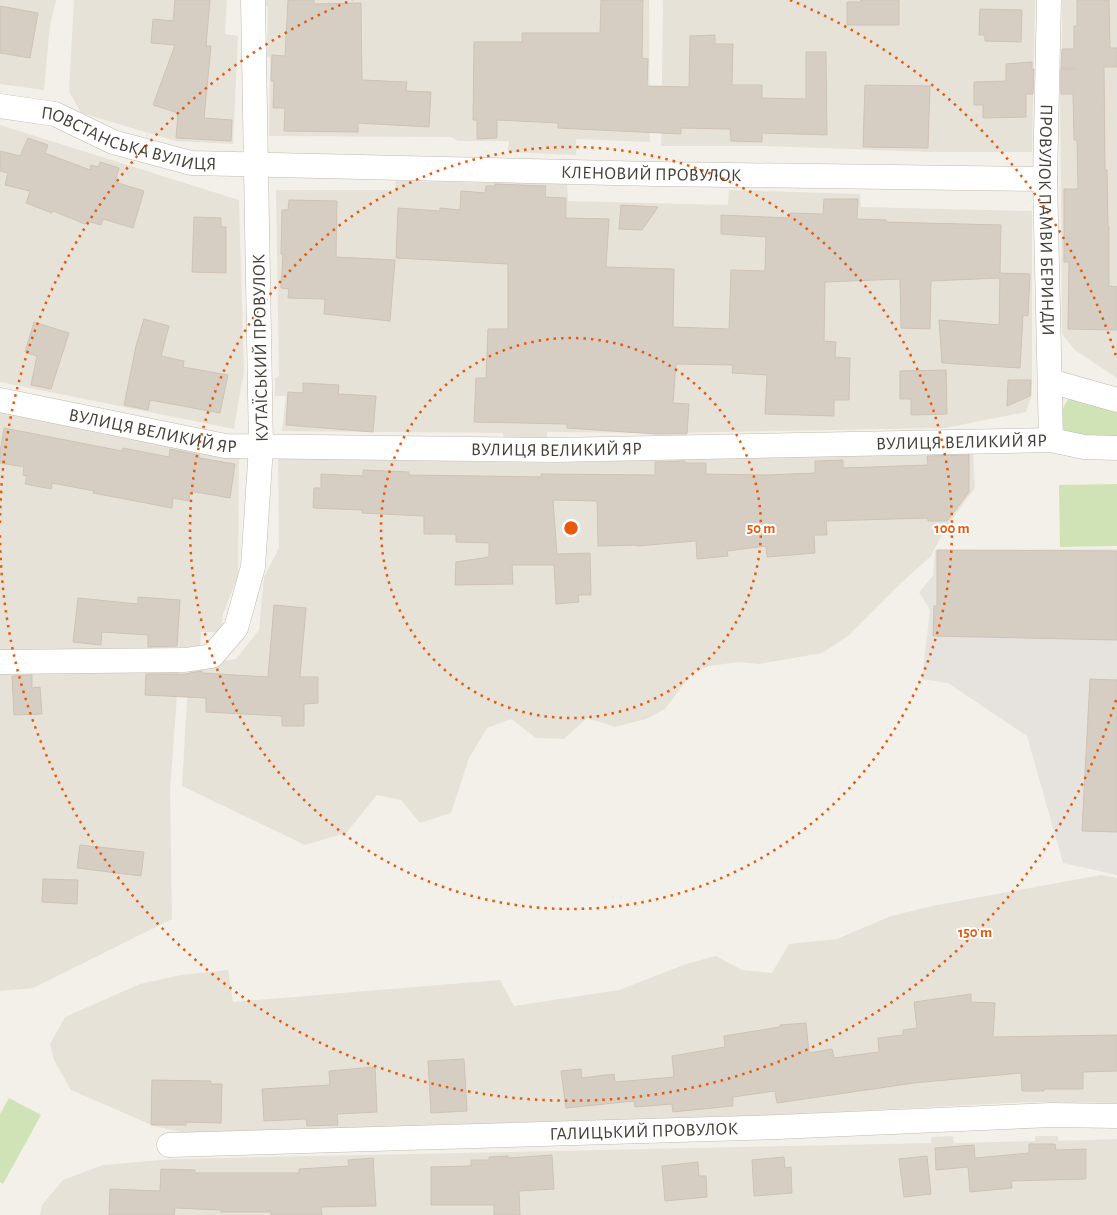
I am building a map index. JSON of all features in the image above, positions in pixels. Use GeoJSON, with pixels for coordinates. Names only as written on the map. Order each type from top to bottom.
{"type":"FeatureCollection","features":[{"type":"Feature","properties":{"kind":"street","name":"КУТАЇСЬКИЙ ПРОВУЛОК"},"geometry":{"type":"LineString","coordinates":[[0,662],[185,660],[212,656],[236,628],[253,567],[261,447],[253,0]]}},
{"type":"Feature","properties":{"kind":"street","name":"ПРОВУЛОК ПАМВИ БЕРИНДИ"},"geometry":{"type":"LineString","coordinates":[[1049,0],[1045,179],[1050,440]]}},
{"type":"Feature","properties":{"kind":"street","name":"ПОВСТАНСЬКА ВУЛИЦЯ"},"geometry":{"type":"LineString","coordinates":[[0,106],[55,114],[113,142],[191,162],[257,165]]}},
{"type":"Feature","properties":{"kind":"street","name":"КЛЕНОВИЙ ПРОВУЛОК"},"geometry":{"type":"LineString","coordinates":[[257,165],[294,164],[656,174],[1045,179]]}},
{"type":"Feature","properties":{"kind":"street"},"geometry":{"type":"LineString","coordinates":[[1050,381],[1117,400]]}},
{"type":"Feature","properties":{"kind":"street","name":"ВУЛИЦЯ ВЕЛИКИЙ ЯР"},"geometry":{"type":"LineString","coordinates":[[0,400],[225,446],[554,450],[1050,440],[1084,447],[1117,448]]}},
{"type":"Feature","properties":{"kind":"street","name":"ГАЛИЦЬКИЙ ПРОВУЛОК"},"geometry":{"type":"LineString","coordinates":[[169,1145],[778,1127],[1052,1115],[1117,1116]]}},
{"type":"Feature","properties":{"kind":"shaded area"},"geometry":{"type":"Polygon","coordinates":[[[0,0],[56,0],[50,25],[44,90],[0,84],[0,0]]]}},
{"type":"Feature","properties":{"kind":"shaded area"},"geometry":{"type":"Polygon","coordinates":[[[74,0],[227,0],[225,34],[238,36],[233,144],[176,141],[81,113],[69,91],[74,0]]]}},
{"type":"Feature","properties":{"kind":"shaded area"},"geometry":{"type":"Polygon","coordinates":[[[266,0],[649,0],[650,142],[576,139],[576,155],[508,152],[509,141],[458,141],[451,137],[269,136],[270,57],[267,57],[268,7],[266,6],[266,0]]]}},
{"type":"Feature","properties":{"kind":"shaded area"},"geometry":{"type":"Polygon","coordinates":[[[663,0],[1035,0],[1032,152],[929,152],[764,146],[661,146],[663,0]]]}},
{"type":"Feature","properties":{"kind":"shaded area"},"geometry":{"type":"Polygon","coordinates":[[[1062,0],[1117,0],[1117,378],[1075,350],[1062,334],[1060,83],[1056,83],[1056,68],[1062,67],[1062,0]]]}},
{"type":"Feature","properties":{"kind":"shaded area"},"geometry":{"type":"Polygon","coordinates":[[[0,125],[239,200],[244,371],[234,429],[0,382],[0,125]]]}},
{"type":"Feature","properties":{"kind":"shaded area"},"geometry":{"type":"Polygon","coordinates":[[[396,181],[567,184],[568,201],[728,205],[729,190],[860,194],[861,207],[1032,211],[1032,395],[1026,412],[945,428],[671,433],[547,432],[547,441],[504,440],[503,433],[282,431],[286,396],[275,396],[275,378],[279,376],[276,190],[394,190],[396,181]]]}},
{"type":"Feature","properties":{"kind":"shaded area"},"geometry":{"type":"Polygon","coordinates":[[[0,409],[239,455],[238,576],[223,614],[221,632],[201,632],[200,648],[0,653],[0,409]]]}},
{"type":"Feature","properties":{"kind":"shaded area"},"geometry":{"type":"Polygon","coordinates":[[[973,450],[975,488],[946,527],[931,556],[848,636],[822,653],[759,664],[738,662],[710,666],[693,672],[665,709],[646,719],[615,727],[587,718],[564,739],[536,738],[511,719],[487,728],[469,758],[451,813],[420,823],[401,800],[377,795],[346,833],[305,845],[182,786],[189,666],[236,659],[259,630],[264,577],[279,548],[278,458],[552,463],[973,450]]]}},
{"type":"Feature","properties":{"kind":"shaded area"},"geometry":{"type":"Polygon","coordinates":[[[1117,549],[1117,875],[1063,863],[1027,736],[948,683],[922,679],[930,610],[919,592],[933,576],[935,550],[1117,549]]]}},
{"type":"Feature","properties":{"kind":"shaded area"},"geometry":{"type":"Polygon","coordinates":[[[0,666],[179,669],[170,790],[172,919],[33,988],[0,991],[0,666]]]}},
{"type":"Feature","properties":{"kind":"shaded area"},"geometry":{"type":"Polygon","coordinates":[[[1101,875],[1117,878],[1117,1103],[1029,1102],[700,1119],[191,1134],[154,1126],[71,1090],[54,1060],[50,1044],[65,1017],[140,984],[181,975],[228,970],[233,1002],[500,980],[514,1006],[619,990],[686,964],[716,956],[742,970],[772,973],[789,944],[837,939],[891,916],[937,905],[1101,875]]]}},
{"type":"Feature","properties":{"kind":"shaded area"},"geometry":{"type":"Polygon","coordinates":[[[953,1136],[954,1143],[1035,1141],[1035,1136],[1058,1136],[1058,1141],[1117,1139],[1117,1215],[40,1215],[42,1205],[63,1180],[103,1165],[173,1159],[931,1143],[931,1137],[953,1136]]]}},
{"type":"Feature","properties":{"kind":"green space"},"geometry":{"type":"Polygon","coordinates":[[[1071,396],[1117,406],[1117,440],[1104,442],[1065,431],[1061,418],[1065,404],[1071,396]]]}},
{"type":"Feature","properties":{"kind":"green space"},"geometry":{"type":"Polygon","coordinates":[[[1117,484],[1117,546],[1060,547],[1059,485],[1117,484]]]}},
{"type":"Feature","properties":{"kind":"green space"},"geometry":{"type":"Polygon","coordinates":[[[9,1098],[41,1115],[3,1184],[0,1182],[0,1114],[9,1098]]]}},
{"type":"Feature","properties":{"kind":"building"},"geometry":{"type":"Polygon","coordinates":[[[175,0],[210,0],[206,46],[211,46],[204,118],[232,120],[231,141],[176,138],[178,113],[153,105],[175,45],[151,43],[153,19],[173,21],[175,0]]]}},
{"type":"Feature","properties":{"kind":"building"},"geometry":{"type":"Polygon","coordinates":[[[288,0],[314,0],[314,4],[361,3],[362,80],[407,82],[406,91],[431,92],[429,127],[358,123],[358,132],[284,131],[285,108],[273,108],[274,81],[271,81],[272,55],[285,56],[288,0]]]}},
{"type":"Feature","properties":{"kind":"building"},"geometry":{"type":"Polygon","coordinates":[[[601,0],[643,0],[642,58],[648,59],[647,86],[689,87],[690,36],[715,35],[715,44],[733,44],[732,85],[762,85],[762,98],[806,99],[806,52],[826,52],[827,135],[762,133],[762,142],[731,141],[730,129],[681,128],[681,134],[558,128],[558,123],[497,120],[497,138],[477,139],[477,120],[473,120],[474,42],[522,42],[522,33],[600,33],[601,0]]]}},
{"type":"Feature","properties":{"kind":"building"},"geometry":{"type":"Polygon","coordinates":[[[861,0],[899,0],[899,25],[847,25],[847,2],[860,2],[861,0]]]}},
{"type":"Feature","properties":{"kind":"building"},"geometry":{"type":"Polygon","coordinates":[[[1077,0],[1109,0],[1110,48],[1117,48],[1117,67],[1104,67],[1109,286],[1117,287],[1117,330],[1068,329],[1069,262],[1064,262],[1064,189],[1078,189],[1077,140],[1074,140],[1073,94],[1061,94],[1061,69],[1075,68],[1061,68],[1062,49],[1074,49],[1074,26],[1077,26],[1077,0]]]}},
{"type":"Feature","properties":{"kind":"building"},"geometry":{"type":"Polygon","coordinates":[[[0,6],[38,13],[30,58],[0,53],[0,6]]]}},
{"type":"Feature","properties":{"kind":"building"},"geometry":{"type":"Polygon","coordinates":[[[980,9],[1022,10],[1021,42],[985,41],[985,35],[979,35],[980,9]]]}},
{"type":"Feature","properties":{"kind":"building"},"geometry":{"type":"Polygon","coordinates":[[[1032,62],[1032,69],[1034,69],[1033,94],[1026,94],[1026,117],[983,118],[983,105],[974,105],[974,82],[1006,81],[1006,64],[1032,62]]]}},
{"type":"Feature","properties":{"kind":"building"},"geometry":{"type":"Polygon","coordinates":[[[865,85],[930,86],[928,148],[863,147],[865,85]]]}},
{"type":"Feature","properties":{"kind":"building"},"geometry":{"type":"Polygon","coordinates":[[[28,138],[48,145],[45,153],[90,170],[91,165],[98,167],[100,162],[119,168],[115,182],[144,191],[133,228],[103,219],[101,225],[87,221],[85,224],[53,211],[52,213],[26,203],[30,191],[5,185],[8,173],[0,171],[0,151],[20,156],[28,138]]]}},
{"type":"Feature","properties":{"kind":"building"},"geometry":{"type":"Polygon","coordinates":[[[495,184],[546,186],[545,197],[566,198],[566,218],[609,219],[606,267],[674,269],[673,327],[729,329],[731,270],[765,271],[766,237],[721,234],[721,215],[789,218],[790,213],[823,214],[824,199],[858,199],[857,219],[886,220],[886,222],[1001,225],[1000,273],[1030,274],[1028,316],[1023,315],[1020,368],[942,363],[939,320],[999,325],[1000,278],[931,281],[930,329],[901,328],[900,279],[825,282],[824,341],[836,342],[835,357],[850,358],[849,400],[834,400],[834,416],[765,414],[767,375],[732,373],[733,365],[676,364],[673,403],[689,404],[687,434],[656,434],[567,428],[567,424],[474,422],[476,378],[486,378],[488,329],[508,329],[508,264],[396,258],[398,208],[440,211],[440,208],[460,210],[461,191],[485,193],[486,186],[495,186],[495,184]]]}},
{"type":"Feature","properties":{"kind":"building"},"geometry":{"type":"Polygon","coordinates":[[[289,200],[337,201],[336,257],[395,260],[390,321],[324,314],[325,299],[288,298],[289,289],[281,288],[283,254],[281,254],[282,210],[288,210],[289,200]]]}},
{"type":"Feature","properties":{"kind":"building"},"geometry":{"type":"Polygon","coordinates":[[[621,205],[658,207],[642,230],[619,229],[621,205]]]}},
{"type":"Feature","properties":{"kind":"building"},"geometry":{"type":"Polygon","coordinates":[[[194,217],[221,218],[221,227],[226,227],[226,273],[192,272],[194,217]]]}},
{"type":"Feature","properties":{"kind":"building"},"geometry":{"type":"Polygon","coordinates":[[[144,319],[169,326],[161,356],[184,361],[183,367],[228,375],[220,413],[150,400],[148,410],[124,405],[136,346],[144,319]]]}},
{"type":"Feature","properties":{"kind":"building"},"geometry":{"type":"Polygon","coordinates":[[[34,322],[69,333],[51,389],[31,385],[37,356],[25,352],[34,322]]]}},
{"type":"Feature","properties":{"kind":"building"},"geometry":{"type":"Polygon","coordinates":[[[946,370],[947,414],[911,415],[911,399],[900,399],[900,371],[946,370]]]}},
{"type":"Feature","properties":{"kind":"building"},"geometry":{"type":"Polygon","coordinates":[[[1008,380],[1031,380],[1030,396],[1007,406],[1008,380]]]}},
{"type":"Feature","properties":{"kind":"building"},"geometry":{"type":"Polygon","coordinates":[[[303,383],[339,385],[338,394],[376,396],[373,432],[286,425],[288,392],[303,393],[303,383]]]}},
{"type":"Feature","properties":{"kind":"building"},"geometry":{"type":"Polygon","coordinates":[[[4,428],[122,451],[123,448],[169,457],[170,449],[199,455],[199,458],[235,464],[230,498],[190,491],[189,501],[173,498],[172,508],[52,483],[51,489],[25,484],[27,476],[23,475],[24,467],[0,463],[4,428]]]}},
{"type":"Feature","properties":{"kind":"building"},"geometry":{"type":"Polygon","coordinates":[[[969,455],[969,492],[947,521],[928,521],[928,518],[826,521],[827,535],[814,535],[815,553],[767,557],[766,546],[727,551],[728,556],[697,559],[696,541],[637,546],[598,546],[597,501],[553,500],[557,554],[590,553],[591,595],[578,595],[579,602],[556,604],[554,565],[512,565],[513,584],[455,585],[456,562],[489,557],[489,543],[456,542],[456,534],[424,534],[424,516],[362,513],[362,510],[313,508],[314,488],[321,488],[321,474],[363,476],[363,470],[409,472],[409,475],[541,477],[541,474],[655,475],[655,462],[685,461],[685,463],[706,463],[706,474],[765,475],[815,473],[815,461],[843,460],[843,468],[928,465],[927,456],[969,455]]]}},
{"type":"Feature","properties":{"kind":"building"},"geometry":{"type":"Polygon","coordinates":[[[937,550],[1117,551],[1117,640],[933,636],[934,606],[937,606],[937,550]]]}},
{"type":"Feature","properties":{"kind":"building"},"geometry":{"type":"Polygon","coordinates":[[[138,597],[180,600],[177,646],[148,647],[148,635],[102,632],[101,645],[73,642],[78,598],[138,604],[138,597]]]}},
{"type":"Feature","properties":{"kind":"building"},"geometry":{"type":"Polygon","coordinates":[[[274,605],[306,608],[300,677],[318,677],[318,703],[304,704],[304,726],[282,726],[282,716],[206,712],[206,698],[145,695],[146,674],[185,674],[202,671],[202,673],[268,677],[274,605]]]}},
{"type":"Feature","properties":{"kind":"building"},"geometry":{"type":"Polygon","coordinates":[[[32,675],[32,688],[40,687],[42,714],[14,715],[12,676],[32,675]]]}},
{"type":"Feature","properties":{"kind":"building"},"geometry":{"type":"Polygon","coordinates":[[[1090,679],[1117,680],[1117,832],[1082,831],[1090,679]]]}},
{"type":"Feature","properties":{"kind":"building"},"geometry":{"type":"Polygon","coordinates":[[[80,845],[144,852],[141,876],[77,868],[80,845]]]}},
{"type":"Feature","properties":{"kind":"building"},"geometry":{"type":"Polygon","coordinates":[[[43,879],[78,880],[77,904],[42,902],[43,879]]]}},
{"type":"Feature","properties":{"kind":"building"},"geometry":{"type":"Polygon","coordinates":[[[971,994],[971,1002],[995,1003],[993,1037],[1117,1035],[1117,1071],[1083,1072],[1083,1089],[1022,1091],[1021,1073],[914,1083],[777,1103],[775,1091],[733,1097],[733,1106],[673,1112],[672,1104],[635,1107],[634,1101],[566,1108],[561,1071],[581,1069],[582,1078],[614,1074],[615,1082],[674,1077],[672,1056],[725,1047],[724,1036],[780,1027],[780,1025],[806,1023],[809,1053],[832,1049],[834,1058],[879,1052],[878,1038],[903,1035],[903,1030],[917,1028],[914,1002],[971,994]]]}},
{"type":"Feature","properties":{"kind":"building"},"geometry":{"type":"Polygon","coordinates":[[[464,1059],[467,1111],[431,1113],[428,1061],[464,1059]]]}},
{"type":"Feature","properties":{"kind":"building"},"geometry":{"type":"Polygon","coordinates":[[[375,1067],[377,1112],[337,1114],[338,1125],[307,1126],[306,1119],[264,1121],[262,1089],[330,1085],[329,1071],[375,1067]]]}},
{"type":"Feature","properties":{"kind":"building"},"geometry":{"type":"Polygon","coordinates":[[[152,1080],[211,1081],[211,1084],[222,1084],[221,1123],[186,1122],[186,1125],[151,1125],[152,1080]]]}},
{"type":"Feature","properties":{"kind":"building"},"geometry":{"type":"Polygon","coordinates":[[[1029,1144],[1055,1144],[1056,1150],[1086,1149],[1086,1179],[1011,1181],[1012,1188],[970,1192],[968,1167],[936,1170],[935,1148],[974,1145],[975,1158],[1029,1153],[1029,1144]]]}},
{"type":"Feature","properties":{"kind":"building"},"geometry":{"type":"Polygon","coordinates":[[[552,1155],[554,1189],[519,1191],[520,1215],[494,1215],[494,1205],[431,1205],[431,1167],[471,1166],[471,1160],[489,1160],[489,1157],[508,1156],[508,1158],[552,1155]]]}},
{"type":"Feature","properties":{"kind":"building"},"geometry":{"type":"Polygon","coordinates":[[[927,1156],[931,1194],[904,1197],[899,1159],[927,1156]]]}},
{"type":"Feature","properties":{"kind":"building"},"geometry":{"type":"Polygon","coordinates":[[[784,1157],[785,1168],[791,1167],[792,1193],[754,1196],[752,1160],[784,1157]]]}},
{"type":"Feature","properties":{"kind":"building"},"geometry":{"type":"Polygon","coordinates":[[[373,1158],[376,1206],[321,1207],[322,1215],[271,1215],[271,1212],[221,1212],[221,1210],[175,1208],[174,1215],[109,1215],[110,1189],[160,1191],[161,1169],[195,1170],[195,1173],[299,1173],[299,1169],[349,1166],[348,1160],[373,1158]]]}},
{"type":"Feature","properties":{"kind":"building"},"geometry":{"type":"Polygon","coordinates":[[[698,1162],[699,1176],[706,1176],[707,1197],[665,1201],[662,1166],[698,1162]]]}}]}
